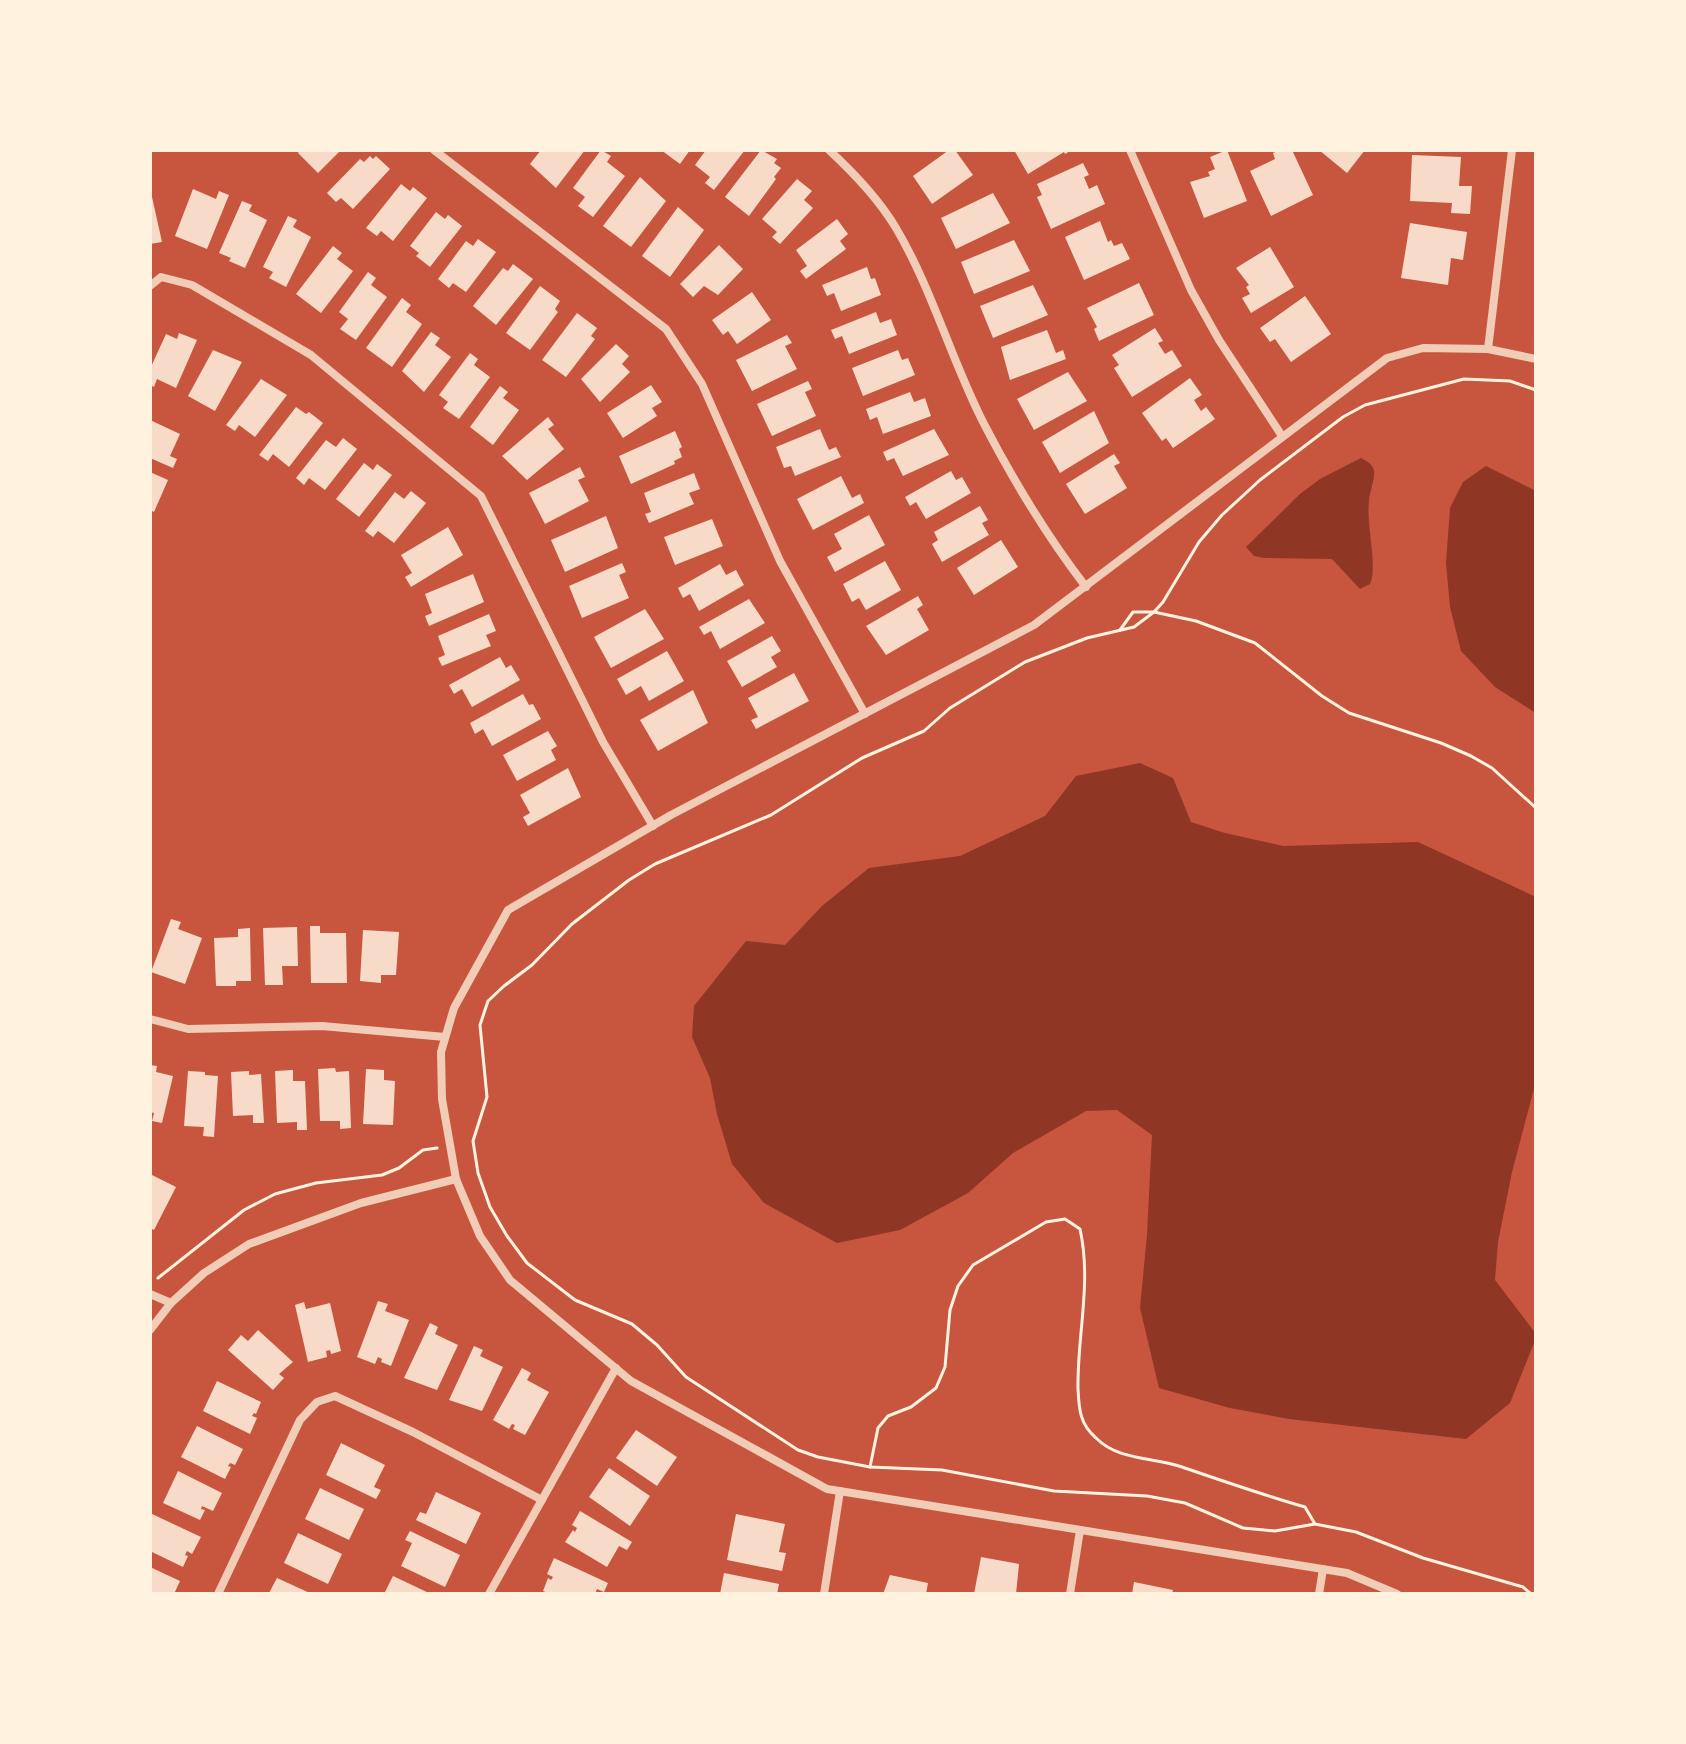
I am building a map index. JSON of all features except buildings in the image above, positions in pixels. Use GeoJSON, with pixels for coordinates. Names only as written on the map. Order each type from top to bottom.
{"type":"FeatureCollection","features":[{"type":"Feature","properties":{"kind":"street"},"geometry":{"type":"LineString","coordinates":[[434,150],[666,329],[702,384],[780,561],[865,714]]}},
{"type":"Feature","properties":{"kind":"street"},"geometry":{"type":"LineString","coordinates":[[829,150],[863,182],[896,228],[983,421],[1042,527],[1086,587]]}},
{"type":"Feature","properties":{"kind":"street"},"geometry":{"type":"LineString","coordinates":[[1130,150],[1191,290],[1219,340],[1282,436]]}},
{"type":"Feature","properties":{"kind":"street"},"geometry":{"type":"LineString","coordinates":[[1488,349],[1512,150]]}},
{"type":"Feature","properties":{"kind":"street"},"geometry":{"type":"LineString","coordinates":[[150,286],[161,277],[192,285],[311,355],[481,496],[603,742],[653,826]]}},
{"type":"Feature","properties":{"kind":"street"},"geometry":{"type":"LineString","coordinates":[[1397,1594],[1347,1573],[827,1489],[631,1381],[510,1280],[480,1236],[456,1179],[442,1099],[441,1052],[454,1008],[508,910],[653,826],[1034,625],[1387,358],[1423,348],[1488,349],[1536,359]]}},
{"type":"Feature","properties":{"kind":"street"},"geometry":{"type":"LineString","coordinates":[[150,1019],[188,1029],[322,1026],[445,1037]]}},
{"type":"Feature","properties":{"kind":"street"},"geometry":{"type":"LineString","coordinates":[[150,1330],[171,1303],[204,1273],[249,1244],[361,1203],[456,1179]]}},
{"type":"Feature","properties":{"kind":"street"},"geometry":{"type":"LineString","coordinates":[[150,1294],[171,1303]]}},
{"type":"Feature","properties":{"kind":"street"},"geometry":{"type":"LineString","coordinates":[[489,1594],[616,1368]]}},
{"type":"Feature","properties":{"kind":"street"},"geometry":{"type":"LineString","coordinates":[[218,1594],[300,1420],[317,1402],[335,1396],[413,1432],[542,1500]]}},
{"type":"Feature","properties":{"kind":"street"},"geometry":{"type":"LineString","coordinates":[[824,1594],[840,1491]]}},
{"type":"Feature","properties":{"kind":"street"},"geometry":{"type":"LineString","coordinates":[[1070,1594],[1080,1530]]}},
{"type":"Feature","properties":{"kind":"street"},"geometry":{"type":"LineString","coordinates":[[1319,1594],[1323,1569]]}},
{"type":"Feature","properties":{"kind":"path"},"geometry":{"type":"LineString","coordinates":[[1531,1594],[1509,1582],[1423,1558],[1356,1532],[1315,1524],[1275,1531],[1243,1528],[1185,1503],[1147,1496],[1054,1491],[942,1470],[846,1464],[798,1450],[686,1377],[657,1345],[632,1324],[575,1300],[527,1263],[490,1207],[478,1173],[473,1141],[487,1097],[480,1025],[488,1001],[532,965],[572,924],[655,864],[771,815],[862,758],[924,731],[950,708],[1025,662],[1087,638],[1134,627],[1163,602],[1199,542],[1222,515],[1260,480],[1365,405],[1464,379],[1510,381],[1536,390]]}},
{"type":"Feature","properties":{"kind":"path"},"geometry":{"type":"LineString","coordinates":[[1119,632],[1133,612],[1154,612],[1196,621],[1255,643],[1322,696],[1349,713],[1471,756],[1492,768],[1536,808]]}},
{"type":"Feature","properties":{"kind":"path"},"geometry":{"type":"LineString","coordinates":[[158,1278],[244,1210],[275,1194],[316,1183],[382,1175],[399,1168],[423,1150],[473,1141]]}},
{"type":"Feature","properties":{"kind":"path"},"geometry":{"type":"LineString","coordinates":[[870,1467],[878,1428],[888,1416],[911,1407],[936,1388],[945,1367],[950,1310],[958,1286],[973,1265],[1046,1222],[1065,1219],[1080,1229],[1084,1246],[1086,1293],[1078,1387],[1081,1422],[1097,1440],[1117,1453],[1181,1467],[1305,1507],[1315,1524]]}},
{"type":"Feature","properties":{"kind":"shaded area"},"geometry":{"type":"Polygon","coordinates":[[[1361,458],[1374,471],[1369,498],[1373,567],[1370,584],[1360,589],[1332,559],[1264,558],[1254,556],[1246,547],[1300,494],[1320,479],[1361,458]]]}},
{"type":"Feature","properties":{"kind":"shaded area"},"geometry":{"type":"Polygon","coordinates":[[[1486,466],[1536,491],[1536,713],[1495,687],[1461,651],[1450,607],[1446,563],[1450,508],[1463,482],[1486,466]]]}},
{"type":"Feature","properties":{"kind":"shaded area"},"geometry":{"type":"Polygon","coordinates":[[[1140,763],[1173,778],[1191,822],[1283,846],[1418,842],[1536,897],[1536,1081],[1512,1172],[1498,1242],[1495,1280],[1536,1338],[1510,1403],[1466,1439],[1289,1419],[1230,1408],[1159,1388],[1140,1308],[1152,1135],[1117,1110],[1086,1111],[1013,1153],[968,1193],[900,1230],[837,1243],[764,1203],[732,1164],[710,1078],[692,1037],[694,1006],[746,941],[785,945],[822,906],[869,868],[960,856],[1045,816],[1076,776],[1140,763]]]}}]}
